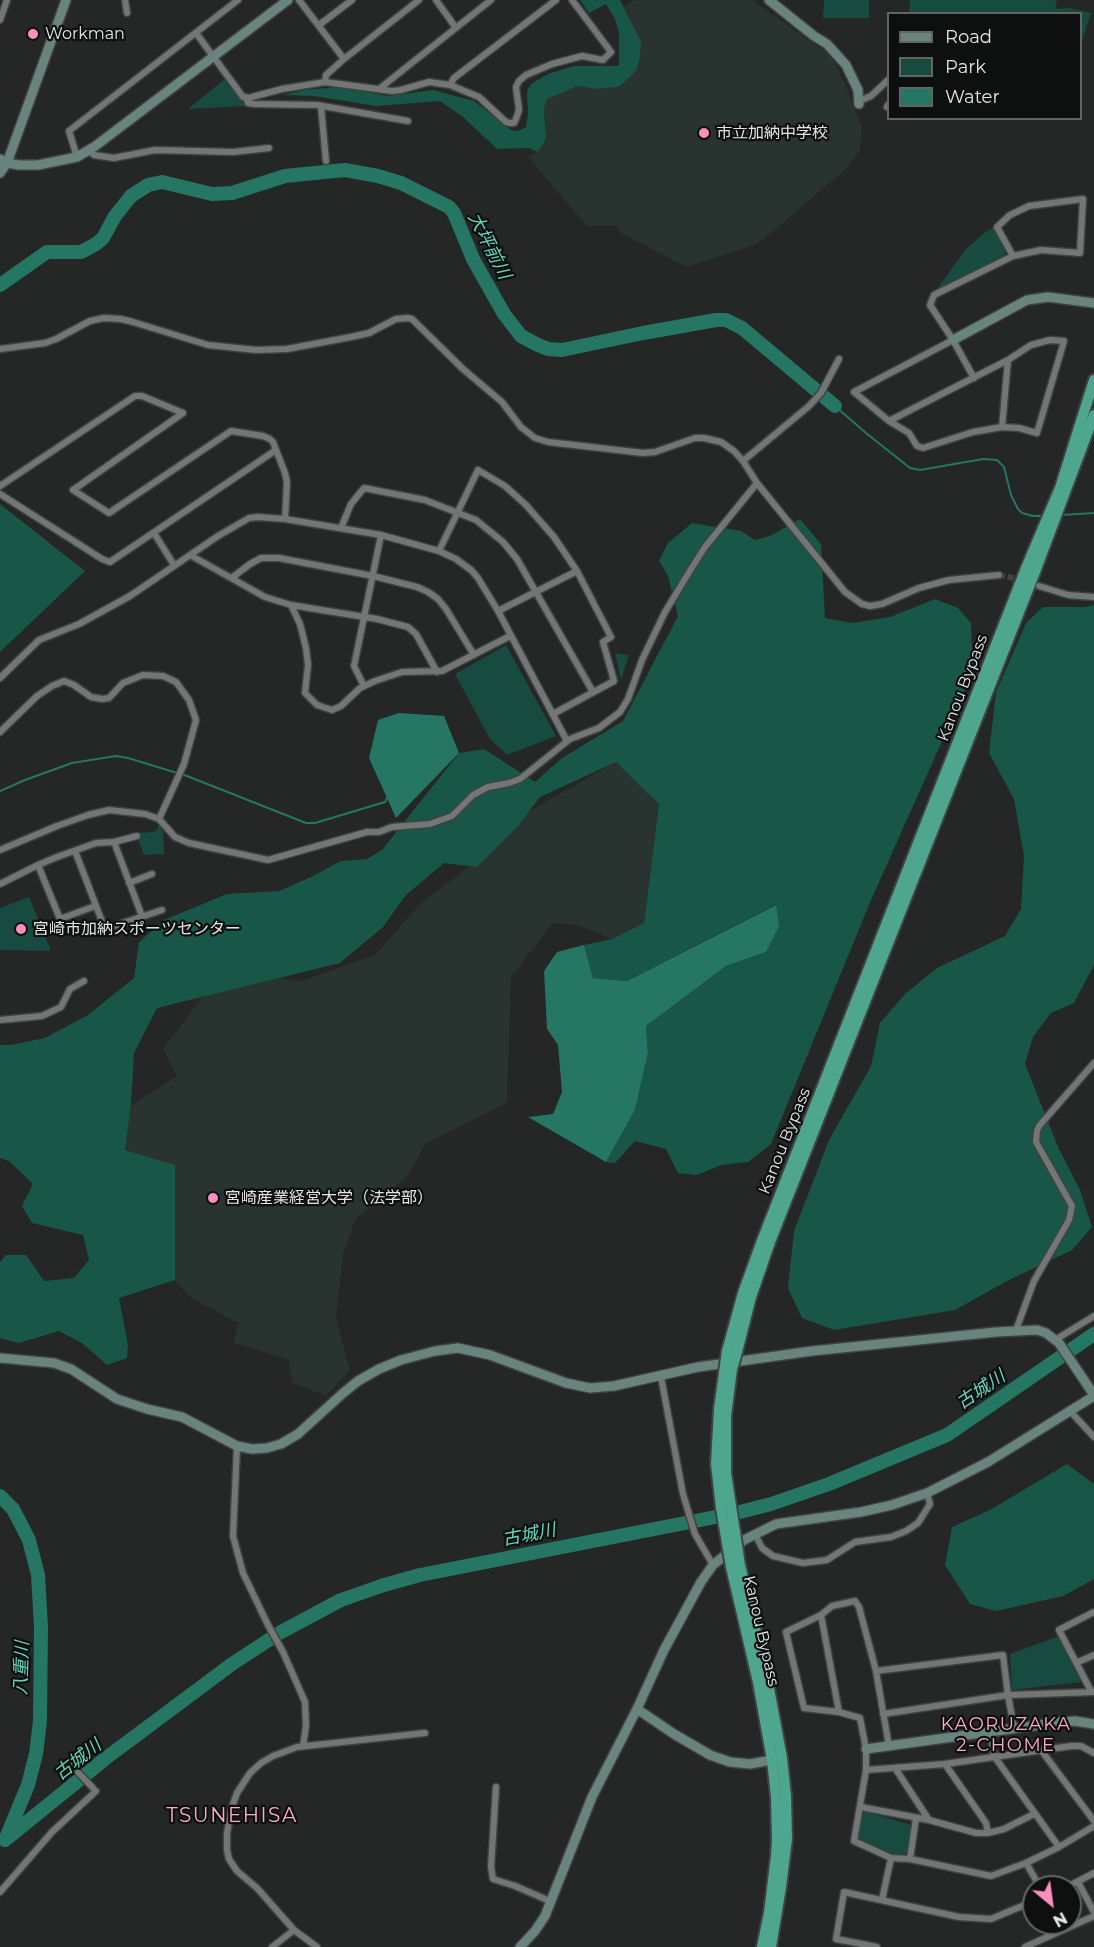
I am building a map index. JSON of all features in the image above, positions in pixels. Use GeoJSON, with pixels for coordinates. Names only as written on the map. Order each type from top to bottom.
{"type":"FeatureCollection","features":[{"type":"Feature","properties":{"kind":"highway","name":"Kanou Bypass"},"geometry":{"type":"LineString","coordinates":[[771,1947],[782,1887],[787,1839],[786,1796],[758,1682],[721,1508],[716,1464],[719,1409],[743,1293],[763,1238],[1026,568],[1060,488],[1094,380]]}},
{"type":"Feature","properties":{"kind":"highway","name":"Kanou Bypass"},"geometry":{"type":"LineString","coordinates":[[732,1352],[770,1242],[1035,572],[1094,415]]}},
{"type":"Feature","properties":{"kind":"highway","name":"Kanou Bypass"},"geometry":{"type":"LineString","coordinates":[[762,1947],[769,1913],[777,1840],[777,1759]]}},
{"type":"Feature","properties":{"kind":"street"},"geometry":{"type":"LineString","coordinates":[[0,20],[7,0]]}},
{"type":"Feature","properties":{"kind":"street"},"geometry":{"type":"LineString","coordinates":[[0,173],[66,0]]}},
{"type":"Feature","properties":{"kind":"street"},"geometry":{"type":"LineString","coordinates":[[125,0],[127,13]]}},
{"type":"Feature","properties":{"kind":"street"},"geometry":{"type":"LineString","coordinates":[[76,157],[69,130],[238,0]]}},
{"type":"Feature","properties":{"kind":"street"},"geometry":{"type":"LineString","coordinates":[[4,161],[19,165],[38,165],[76,157],[288,0]]}},
{"type":"Feature","properties":{"kind":"street"},"geometry":{"type":"LineString","coordinates":[[299,0],[344,58]]}},
{"type":"Feature","properties":{"kind":"street"},"geometry":{"type":"LineString","coordinates":[[319,25],[352,0]]}},
{"type":"Feature","properties":{"kind":"street"},"geometry":{"type":"LineString","coordinates":[[325,82],[326,75],[344,58],[419,0]]}},
{"type":"Feature","properties":{"kind":"street"},"geometry":{"type":"LineString","coordinates":[[436,0],[456,28]]}},
{"type":"Feature","properties":{"kind":"street"},"geometry":{"type":"LineString","coordinates":[[379,89],[491,0]]}},
{"type":"Feature","properties":{"kind":"street"},"geometry":{"type":"LineString","coordinates":[[450,85],[454,78],[556,0]]}},
{"type":"Feature","properties":{"kind":"street"},"geometry":{"type":"LineString","coordinates":[[196,33],[243,97],[325,82],[400,90],[429,82],[450,85],[478,97],[506,122],[514,123],[518,115],[516,87],[526,75],[552,64],[582,56],[603,60],[611,52],[572,0]]}},
{"type":"Feature","properties":{"kind":"street"},"geometry":{"type":"LineString","coordinates":[[769,0],[836,53],[849,71],[858,90],[859,103],[871,96],[887,81]]}},
{"type":"Feature","properties":{"kind":"street"},"geometry":{"type":"LineString","coordinates":[[246,97],[248,103],[254,104],[317,105],[408,121]]}},
{"type":"Feature","properties":{"kind":"street"},"geometry":{"type":"LineString","coordinates":[[321,107],[326,161]]}},
{"type":"Feature","properties":{"kind":"street"},"geometry":{"type":"LineString","coordinates":[[88,150],[94,155],[114,158],[155,150],[233,152],[269,148]]}},
{"type":"Feature","properties":{"kind":"street"},"geometry":{"type":"LineString","coordinates":[[974,378],[930,305],[934,295],[1013,256],[1041,250],[1080,253],[1083,199],[1029,206],[1010,215],[998,227],[1013,256]]}},
{"type":"Feature","properties":{"kind":"street"},"geometry":{"type":"LineString","coordinates":[[889,421],[1008,360],[1031,345],[1050,340],[1064,341],[1037,433],[1019,428],[1002,427],[974,432],[922,448],[917,447],[909,433],[889,421],[854,392],[1027,300],[1048,297],[1094,303]]}},
{"type":"Feature","properties":{"kind":"street"},"geometry":{"type":"LineString","coordinates":[[0,349],[45,343],[90,321],[104,318],[134,322],[208,345],[256,350],[287,349],[351,337],[369,333],[396,319],[408,318],[412,319],[463,369],[502,402],[521,427],[535,438],[548,442],[644,453],[655,452],[695,438],[721,442],[743,461],[757,483],[845,592],[862,604],[870,606],[882,604],[920,588],[949,580],[999,575]]}},
{"type":"Feature","properties":{"kind":"street"},"geometry":{"type":"LineString","coordinates":[[743,461],[809,406],[821,393],[839,359]]}},
{"type":"Feature","properties":{"kind":"street"},"geometry":{"type":"LineString","coordinates":[[1002,427],[1008,360]]}},
{"type":"Feature","properties":{"kind":"street"},"geometry":{"type":"LineString","coordinates":[[0,486],[135,396],[142,396],[183,413],[73,490],[110,513],[231,431],[267,437],[273,442],[287,482],[285,519]]}},
{"type":"Feature","properties":{"kind":"street"},"geometry":{"type":"LineString","coordinates":[[0,494],[107,562],[117,559],[276,450]]}},
{"type":"Feature","properties":{"kind":"street"},"geometry":{"type":"LineString","coordinates":[[440,551],[478,470],[505,486],[554,537],[577,571],[611,637],[603,642],[614,681],[553,714]]}},
{"type":"Feature","properties":{"kind":"street"},"geometry":{"type":"LineString","coordinates":[[0,850],[57,826],[109,810],[136,812],[159,819],[174,837],[189,843],[268,860],[367,832],[379,832],[392,827],[430,824],[452,816],[473,795],[488,787],[520,779],[567,741],[599,728],[621,712],[665,612],[691,568],[705,547],[757,483]]}},
{"type":"Feature","properties":{"kind":"street"},"geometry":{"type":"LineString","coordinates":[[341,528],[351,504],[364,488],[425,500],[476,520],[503,542],[517,559],[593,692]]}},
{"type":"Feature","properties":{"kind":"street"},"geometry":{"type":"LineString","coordinates":[[0,678],[39,640],[79,624],[130,596],[218,536],[249,518],[285,519],[381,535],[440,551],[471,570],[498,611],[567,741]]}},
{"type":"Feature","properties":{"kind":"street"},"geometry":{"type":"LineString","coordinates":[[154,533],[174,565]]}},
{"type":"Feature","properties":{"kind":"street"},"geometry":{"type":"LineString","coordinates":[[364,686],[354,666],[381,535]]}},
{"type":"Feature","properties":{"kind":"street"},"geometry":{"type":"LineString","coordinates":[[190,555],[265,597],[291,605],[408,627],[416,634],[437,672]]}},
{"type":"Feature","properties":{"kind":"street"},"geometry":{"type":"LineString","coordinates":[[232,577],[261,558],[279,558],[417,587],[438,599],[474,655]]}},
{"type":"Feature","properties":{"kind":"street"},"geometry":{"type":"LineString","coordinates":[[498,611],[577,571]]}},
{"type":"Feature","properties":{"kind":"street"},"geometry":{"type":"LineString","coordinates":[[1039,586],[1068,595],[1094,597]]}},
{"type":"Feature","properties":{"kind":"street"},"geometry":{"type":"LineString","coordinates":[[291,605],[300,624],[306,648],[308,665],[305,693],[317,705],[332,710],[341,706],[364,686],[402,672],[437,672],[510,636]]}},
{"type":"Feature","properties":{"kind":"street"},"geometry":{"type":"LineString","coordinates":[[1,727],[37,696],[64,681],[91,697],[102,699],[109,698],[123,683],[143,675],[163,676],[176,682],[189,700],[196,720],[184,764],[159,819]]}},
{"type":"Feature","properties":{"kind":"street"},"geometry":{"type":"LineString","coordinates":[[0,884],[96,843],[114,842],[137,836]]}},
{"type":"Feature","properties":{"kind":"street"},"geometry":{"type":"LineString","coordinates":[[114,842],[142,916]]}},
{"type":"Feature","properties":{"kind":"street"},"geometry":{"type":"LineString","coordinates":[[75,851],[105,929],[162,910]]}},
{"type":"Feature","properties":{"kind":"street"},"geometry":{"type":"LineString","coordinates":[[38,866],[60,918],[95,906]]}},
{"type":"Feature","properties":{"kind":"street"},"geometry":{"type":"LineString","coordinates":[[129,883],[152,874]]}},
{"type":"Feature","properties":{"kind":"street"},"geometry":{"type":"LineString","coordinates":[[0,1020],[42,1016],[51,1012],[61,1007],[70,989],[84,981]]}},
{"type":"Feature","properties":{"kind":"street"},"geometry":{"type":"LineString","coordinates":[[1016,1330],[1034,1281],[1069,1220],[1072,1206],[1036,1142],[1036,1131],[1094,1063]]}},
{"type":"Feature","properties":{"kind":"street"},"geometry":{"type":"LineString","coordinates":[[1057,1341],[1094,1316]]}},
{"type":"Feature","properties":{"kind":"street"},"geometry":{"type":"LineString","coordinates":[[0,1358],[54,1363],[71,1369],[117,1399],[182,1417],[237,1446],[252,1449],[281,1444],[297,1434],[358,1382],[379,1370],[401,1360],[435,1351],[458,1348],[490,1355],[566,1383],[590,1388],[662,1377],[698,1367],[801,1353],[1016,1330],[1036,1330],[1046,1333],[1057,1341],[1094,1395],[1070,1411],[988,1462],[927,1493],[892,1505],[861,1512],[776,1524],[744,1539],[713,1565],[701,1582],[664,1650],[638,1709],[592,1797],[552,1902],[535,1931],[520,1947]]}},
{"type":"Feature","properties":{"kind":"street"},"geometry":{"type":"LineString","coordinates":[[662,1377],[686,1502],[695,1534],[713,1565]]}},
{"type":"Feature","properties":{"kind":"street"},"geometry":{"type":"LineString","coordinates":[[1070,1411],[1094,1437]]}},
{"type":"Feature","properties":{"kind":"street"},"geometry":{"type":"LineString","coordinates":[[237,1446],[233,1536],[243,1573],[283,1652],[305,1702],[306,1726],[303,1746]]}},
{"type":"Feature","properties":{"kind":"street"},"geometry":{"type":"LineString","coordinates":[[755,1534],[762,1548],[773,1556],[803,1563],[827,1560],[855,1542],[891,1537],[918,1523],[930,1504],[927,1493]]}},
{"type":"Feature","properties":{"kind":"street"},"geometry":{"type":"LineString","coordinates":[[889,1746],[876,1671],[859,1607],[855,1601],[832,1606],[820,1615],[786,1632],[804,1708],[839,1712],[860,1718],[866,1749],[866,1770],[854,1841],[891,1858],[910,1859],[991,1876],[1059,1847],[1094,1826]]}},
{"type":"Feature","properties":{"kind":"street"},"geometry":{"type":"LineString","coordinates":[[883,1714],[1008,1695],[1092,1692],[1059,1629],[1094,1612]]}},
{"type":"Feature","properties":{"kind":"street"},"geometry":{"type":"LineString","coordinates":[[820,1615],[839,1712]]}},
{"type":"Feature","properties":{"kind":"street"},"geometry":{"type":"LineString","coordinates":[[876,1671],[1003,1655],[1014,1728]]}},
{"type":"Feature","properties":{"kind":"street"},"geometry":{"type":"LineString","coordinates":[[1076,1663],[1094,1655]]}},
{"type":"Feature","properties":{"kind":"street"},"geometry":{"type":"LineString","coordinates":[[638,1709],[710,1755],[730,1762],[750,1764],[777,1759]]}},
{"type":"Feature","properties":{"kind":"street"},"geometry":{"type":"LineString","coordinates":[[866,1749],[1076,1720],[1094,1724]]}},
{"type":"Feature","properties":{"kind":"street"},"geometry":{"type":"LineString","coordinates":[[990,1731],[994,1756],[1059,1847]]}},
{"type":"Feature","properties":{"kind":"street"},"geometry":{"type":"LineString","coordinates":[[317,1947],[294,1930],[257,1888],[237,1871],[228,1856],[226,1843],[231,1810],[237,1793],[250,1773],[261,1763],[273,1756],[303,1746],[425,1733]]}},
{"type":"Feature","properties":{"kind":"street"},"geometry":{"type":"LineString","coordinates":[[866,1770],[945,1764],[1071,1746],[1081,1746],[1094,1753]]}},
{"type":"Feature","properties":{"kind":"street"},"geometry":{"type":"LineString","coordinates":[[1041,1750],[1094,1821]]}},
{"type":"Feature","properties":{"kind":"street"},"geometry":{"type":"LineString","coordinates":[[945,1764],[986,1822],[988,1833]]}},
{"type":"Feature","properties":{"kind":"street"},"geometry":{"type":"LineString","coordinates":[[0,1892],[52,1832],[95,1790],[72,1766]]}},
{"type":"Feature","properties":{"kind":"street"},"geometry":{"type":"LineString","coordinates":[[894,1768],[928,1820]]}},
{"type":"Feature","properties":{"kind":"street"},"geometry":{"type":"LineString","coordinates":[[496,1787],[491,1867],[493,1879],[552,1902]]}},
{"type":"Feature","properties":{"kind":"street"},"geometry":{"type":"LineString","coordinates":[[861,1807],[928,1820],[976,1833],[1004,1829],[1034,1814]]}},
{"type":"Feature","properties":{"kind":"street"},"geometry":{"type":"LineString","coordinates":[[910,1859],[916,1818]]}},
{"type":"Feature","properties":{"kind":"street"},"geometry":{"type":"LineString","coordinates":[[882,1900],[891,1858]]}},
{"type":"Feature","properties":{"kind":"street"},"geometry":{"type":"LineString","coordinates":[[1026,1863],[1033,1875]]}},
{"type":"Feature","properties":{"kind":"street"},"geometry":{"type":"LineString","coordinates":[[1082,1890],[1094,1912]]}},
{"type":"Feature","properties":{"kind":"street"},"geometry":{"type":"LineString","coordinates":[[877,1947],[836,1939],[844,1892],[959,1917],[991,1919],[1022,1906]]}},
{"type":"Feature","properties":{"kind":"street"},"geometry":{"type":"LineString","coordinates":[[1025,1947],[1094,1916]]}},
{"type":"Feature","properties":{"kind":"street"},"geometry":{"type":"LineString","coordinates":[[272,1947],[294,1930]]}},
{"type":"Feature","properties":{"kind":"shaded area"},"geometry":{"type":"Polygon","coordinates":[[[580,0],[620,0],[641,41],[637,69],[618,87],[597,89],[577,86],[547,99],[544,108],[546,139],[538,152],[529,148],[497,149],[463,117],[440,101],[376,106],[314,96],[283,95],[338,87],[388,96],[433,90],[474,101],[511,130],[518,131],[526,127],[527,92],[531,84],[548,74],[574,66],[619,66],[619,32],[615,19],[606,4],[589,13],[580,0]]]}},
{"type":"Feature","properties":{"kind":"shaded area","name":"市立加納中学校"},"geometry":{"type":"Polygon","coordinates":[[[635,0],[752,0],[831,56],[862,127],[860,150],[846,169],[765,238],[751,246],[687,267],[622,234],[617,226],[587,226],[528,157],[538,152],[546,124],[544,108],[546,99],[557,90],[577,86],[597,89],[618,87],[641,41],[624,6],[635,0]]]}},
{"type":"Feature","properties":{"kind":"shaded area"},"geometry":{"type":"Polygon","coordinates":[[[0,504],[85,571],[0,652],[0,504]]]}},
{"type":"Feature","properties":{"kind":"shaded area"},"geometry":{"type":"Polygon","coordinates":[[[800,519],[821,544],[825,618],[852,623],[890,617],[935,599],[958,608],[971,623],[973,672],[871,900],[771,1144],[748,1162],[721,1165],[697,1175],[678,1173],[666,1149],[635,1141],[615,1163],[606,1162],[635,1110],[648,1053],[646,1026],[726,966],[766,952],[775,905],[627,981],[593,978],[584,945],[612,939],[644,923],[659,804],[616,762],[540,797],[519,825],[477,867],[444,863],[406,895],[383,927],[340,963],[157,1008],[134,1053],[131,1105],[125,1150],[175,1165],[175,1280],[119,1298],[128,1345],[127,1358],[107,1365],[82,1343],[59,1331],[19,1343],[0,1338],[0,1262],[6,1255],[26,1255],[44,1281],[74,1278],[89,1260],[83,1235],[32,1223],[22,1206],[33,1184],[9,1161],[0,1158],[0,1045],[45,1038],[88,1015],[134,978],[139,942],[164,920],[227,894],[279,891],[341,861],[367,859],[382,850],[459,753],[484,749],[535,782],[562,758],[623,721],[678,616],[668,576],[659,561],[668,543],[692,523],[741,531],[755,540],[770,536],[800,519]]]}},
{"type":"Feature","properties":{"kind":"shaded area"},"geometry":{"type":"Polygon","coordinates":[[[1094,605],[1094,965],[1074,1003],[1051,1013],[1033,1037],[1025,1064],[1059,1149],[1080,1190],[1092,1227],[1072,1250],[1007,1281],[955,1310],[834,1330],[802,1318],[788,1288],[794,1231],[829,1140],[871,1066],[880,1023],[906,993],[937,968],[1005,936],[1021,909],[1024,856],[1014,799],[989,753],[996,692],[1026,623],[1043,607],[1094,605]]]}},
{"type":"Feature","properties":{"kind":"shaded area"},"geometry":{"type":"Polygon","coordinates":[[[616,762],[659,803],[644,923],[612,939],[578,925],[553,923],[511,977],[507,1103],[425,1144],[409,1174],[355,1220],[343,1254],[336,1318],[350,1370],[326,1396],[293,1383],[288,1359],[233,1343],[239,1323],[192,1299],[175,1280],[175,1166],[125,1150],[131,1105],[177,1076],[163,1049],[226,966],[299,982],[375,955],[419,905],[467,868],[519,817],[616,762]]]}},
{"type":"Feature","properties":{"kind":"shaded area"},"geometry":{"type":"Polygon","coordinates":[[[1067,1464],[1094,1484],[1094,1579],[1063,1596],[996,1611],[970,1604],[945,1565],[952,1527],[990,1510],[1067,1464]]]}},
{"type":"Feature","properties":{"kind":"green space"},"geometry":{"type":"Polygon","coordinates":[[[824,0],[869,0],[869,18],[823,18],[824,0]]]}},
{"type":"Feature","properties":{"kind":"green space"},"geometry":{"type":"Polygon","coordinates":[[[910,0],[1057,0],[1055,9],[1069,8],[1091,13],[1082,40],[1082,12],[909,12],[910,0]]]}},
{"type":"Feature","properties":{"kind":"green space"},"geometry":{"type":"Polygon","coordinates":[[[226,78],[246,106],[188,109],[226,78]]]}},
{"type":"Feature","properties":{"kind":"green space"},"geometry":{"type":"Polygon","coordinates":[[[993,228],[1005,255],[935,292],[965,250],[993,228]]]}},
{"type":"Feature","properties":{"kind":"green space"},"geometry":{"type":"Polygon","coordinates":[[[506,645],[556,736],[507,755],[490,739],[455,674],[506,645]]]}},
{"type":"Feature","properties":{"kind":"green space"},"geometry":{"type":"Polygon","coordinates":[[[615,653],[629,655],[621,680],[615,653]]]}},
{"type":"Feature","properties":{"kind":"green space"},"geometry":{"type":"Polygon","coordinates":[[[159,825],[163,832],[164,854],[144,855],[136,833],[153,832],[159,825]]]}},
{"type":"Feature","properties":{"kind":"green space","name":"宮崎市加納スポーツセンター"},"geometry":{"type":"Polygon","coordinates":[[[29,897],[51,951],[0,950],[0,908],[29,897]]]}},
{"type":"Feature","properties":{"kind":"green space"},"geometry":{"type":"Polygon","coordinates":[[[1059,1636],[1081,1682],[1012,1690],[1010,1654],[1059,1636]]]}},
{"type":"Feature","properties":{"kind":"green space"},"geometry":{"type":"Polygon","coordinates":[[[863,1811],[912,1825],[907,1853],[896,1855],[857,1838],[863,1811]]]}},
{"type":"Feature","properties":{"kind":"water"},"geometry":{"type":"Polygon","coordinates":[[[399,713],[444,716],[459,753],[396,818],[369,758],[378,720],[399,713]]]}},
{"type":"Feature","properties":{"kind":"water"},"geometry":{"type":"Polygon","coordinates":[[[776,905],[779,926],[766,952],[726,966],[646,1026],[648,1053],[635,1110],[606,1162],[528,1117],[553,1114],[562,1092],[558,1045],[547,1029],[544,971],[557,952],[584,945],[593,978],[627,981],[776,905]]]}},
{"type":"Feature","properties":{"kind":"waterway","name":"大坪前川"},"geometry":{"type":"LineString","coordinates":[[0,285],[47,252],[81,252],[96,244],[103,238],[115,216],[131,196],[148,185],[162,182],[212,194],[232,193],[285,176],[345,170],[401,183],[449,207],[454,213],[473,259],[504,314],[521,336],[538,345],[548,349],[562,350],[643,333],[726,320],[742,328],[835,406]]}},
{"type":"Feature","properties":{"kind":"waterway"},"geometry":{"type":"LineString","coordinates":[[835,406],[910,468],[920,470],[983,459],[997,460],[1004,467],[1011,495],[1018,509],[1022,513],[1043,516]]}},
{"type":"Feature","properties":{"kind":"waterway"},"geometry":{"type":"LineString","coordinates":[[1061,515],[1094,513]]}},
{"type":"Feature","properties":{"kind":"waterway"},"geometry":{"type":"LineString","coordinates":[[0,791],[72,763],[116,756],[187,776],[306,823],[315,823],[385,802],[389,795]]}},
{"type":"Feature","properties":{"kind":"waterway","name":"古城川"},"geometry":{"type":"LineString","coordinates":[[5,1840],[106,1758],[232,1664],[281,1632],[341,1600],[420,1575],[736,1513],[771,1504],[829,1484],[947,1435],[1094,1334]]}},
{"type":"Feature","properties":{"kind":"waterway","name":"八重川"},"geometry":{"type":"LineString","coordinates":[[0,1496],[13,1509],[29,1540],[38,1575],[41,1627],[40,1721],[36,1754],[28,1785],[6,1838]]}},
{"type":"Feature","properties":{"kind":"tunnel"},"geometry":{"type":"LineString","coordinates":[[999,575],[1022,580]]}},
{"type":"Feature","properties":{"kind":"place","name":"Workman"},"geometry":{"type":"Point","coordinates":[33,34]}},
{"type":"Feature","properties":{"kind":"place","name":"市立加納中学校"},"geometry":{"type":"Point","coordinates":[704,133]}},
{"type":"Feature","properties":{"kind":"place","name":"宮崎市加納スポーツセンター"},"geometry":{"type":"Point","coordinates":[21,929]}},
{"type":"Feature","properties":{"kind":"place","name":"宮崎産業経営大学（法学部）"},"geometry":{"type":"Point","coordinates":[213,1198]}},
{"type":"Feature","properties":{"kind":"district","name":"KAORUZAKA 2-CHOME"},"geometry":{"type":"Point","coordinates":[1006,1735]}},
{"type":"Feature","properties":{"kind":"district","name":"TSUNEHISA"},"geometry":{"type":"Point","coordinates":[232,1816]}}]}
